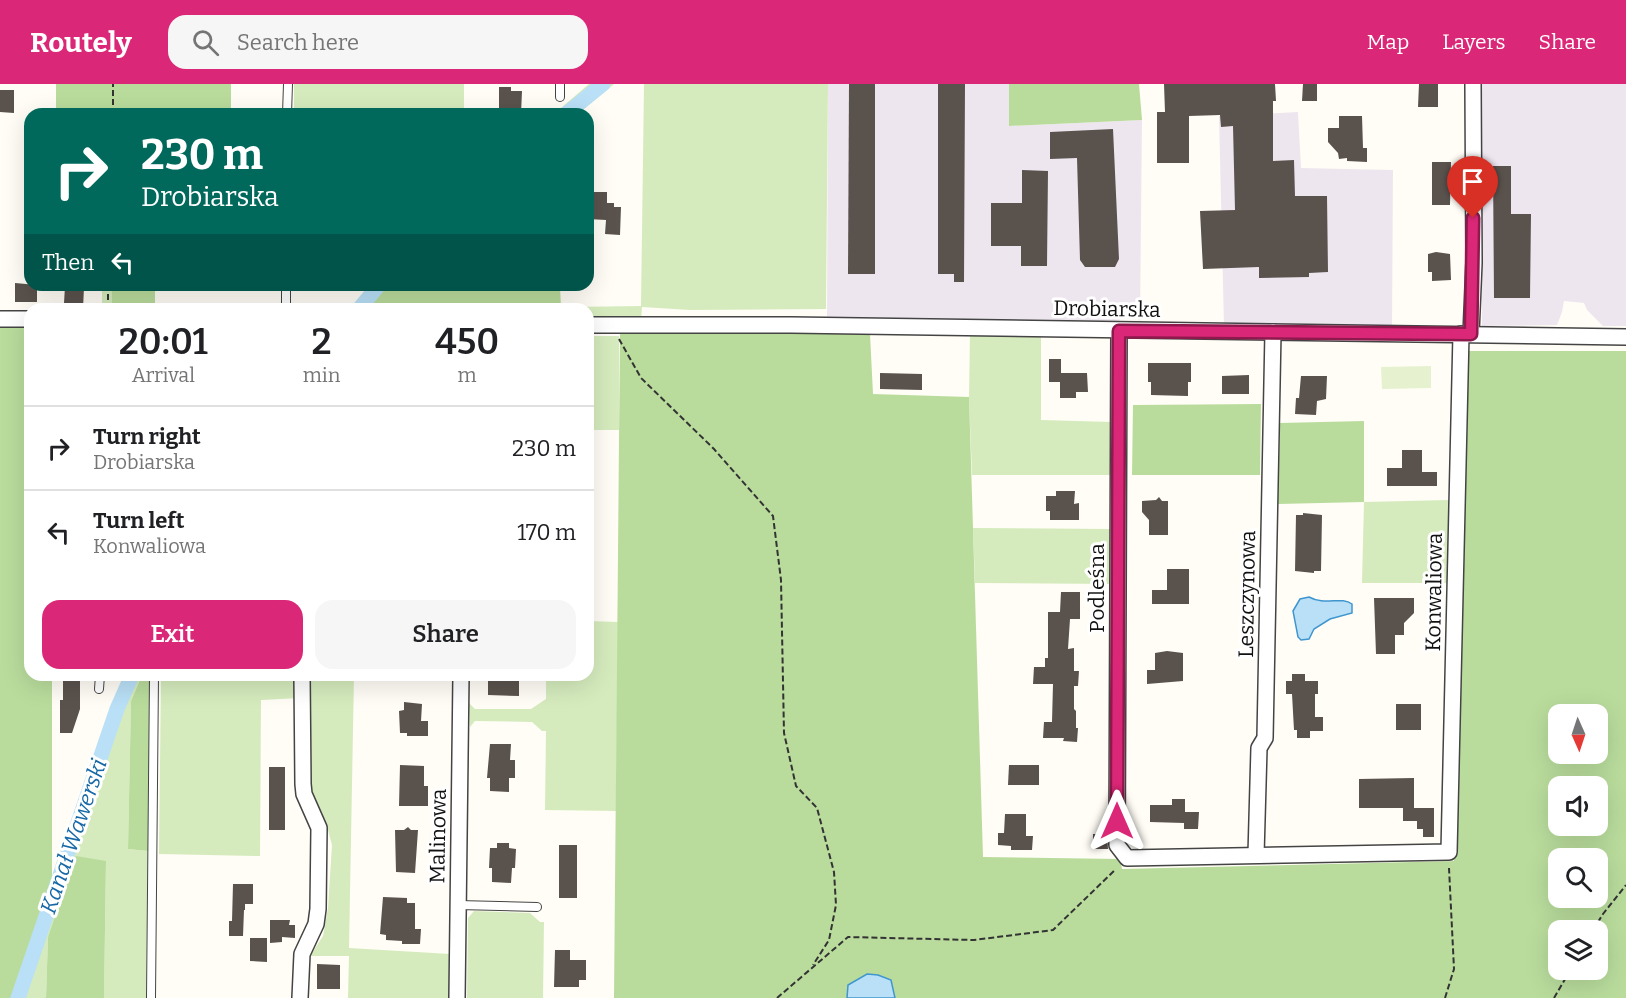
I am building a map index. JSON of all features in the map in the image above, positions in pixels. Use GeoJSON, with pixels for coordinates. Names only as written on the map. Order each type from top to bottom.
{"type":"FeatureCollection","features":[{"type":"Feature","properties":{"kind":"street","name":"Konwaliowa"},"geometry":{"type":"LineString","coordinates":[[1256,855],[1449,852],[1466,334],[1474,263],[1473,84]]}},
{"type":"Feature","properties":{"kind":"street"},"geometry":{"type":"LineString","coordinates":[[0,319],[24,319]]}},
{"type":"Feature","properties":{"kind":"street","name":"Drobiarska"},"geometry":{"type":"LineString","coordinates":[[594,326],[791,325],[1626,337]]}},
{"type":"Feature","properties":{"kind":"street","name":"Podleśna"},"geometry":{"type":"LineString","coordinates":[[1119,331],[1117,845],[1127,858],[1256,855]]}},
{"type":"Feature","properties":{"kind":"street","name":"Leszczynowa"},"geometry":{"type":"LineString","coordinates":[[1256,855],[1259,748],[1265,738],[1273,332]]}},
{"type":"Feature","properties":{"kind":"street"},"geometry":{"type":"LineString","coordinates":[[300,998],[302,954],[316,924],[318,909],[320,828],[304,794],[302,681]]}},
{"type":"Feature","properties":{"kind":"street","name":"Malinowa"},"geometry":{"type":"LineString","coordinates":[[457,998],[461,681]]}},
{"type":"Feature","properties":{"kind":"lane"},"geometry":{"type":"LineString","coordinates":[[287,108],[288,84]]}},
{"type":"Feature","properties":{"kind":"lane"},"geometry":{"type":"LineString","coordinates":[[560,84],[560,97]]}},
{"type":"Feature","properties":{"kind":"lane"},"geometry":{"type":"LineString","coordinates":[[99,689],[100,681]]}},
{"type":"Feature","properties":{"kind":"lane"},"geometry":{"type":"LineString","coordinates":[[151,998],[154,681]]}},
{"type":"Feature","properties":{"kind":"lane"},"geometry":{"type":"LineString","coordinates":[[459,905],[537,907]]}},
{"type":"Feature","properties":{"kind":"path"},"geometry":{"type":"LineString","coordinates":[[112,108],[113,84]]}},
{"type":"Feature","properties":{"kind":"path"},"geometry":{"type":"LineString","coordinates":[[612,326],[641,378],[714,449],[773,516],[782,591],[784,733],[796,786],[817,808],[834,872],[836,905],[829,940],[813,965]]}},
{"type":"Feature","properties":{"kind":"path"},"geometry":{"type":"LineString","coordinates":[[777,998],[848,937],[974,940],[1053,930],[1121,864]]}},
{"type":"Feature","properties":{"kind":"path"},"geometry":{"type":"LineString","coordinates":[[1445,998],[1454,969],[1449,868]]}},
{"type":"Feature","properties":{"kind":"path"},"geometry":{"type":"LineString","coordinates":[[1599,920],[1626,885]]}},
{"type":"Feature","properties":{"kind":"path"},"geometry":{"type":"LineString","coordinates":[[1554,998],[1565,980]]}},
{"type":"Feature","properties":{"kind":"shaded area"},"geometry":{"type":"Polygon","coordinates":[[[828,84],[1009,84],[1009,126],[1142,120],[1140,321],[1134,316],[1121,316],[1118,324],[827,323],[828,84]]]}},
{"type":"Feature","properties":{"kind":"shaded area"},"geometry":{"type":"Polygon","coordinates":[[[1480,84],[1626,84],[1626,326],[1603,326],[1587,310],[1584,303],[1564,301],[1557,325],[1482,326],[1480,84]]]}},
{"type":"Feature","properties":{"kind":"shaded area"},"geometry":{"type":"Polygon","coordinates":[[[1298,112],[1301,168],[1393,170],[1392,328],[1224,326],[1219,116],[1298,112]]]}},
{"type":"Feature","properties":{"kind":"green space"},"geometry":{"type":"Polygon","coordinates":[[[56,84],[231,84],[231,108],[56,108],[56,84]]]}},
{"type":"Feature","properties":{"kind":"green space"},"geometry":{"type":"Polygon","coordinates":[[[294,84],[464,84],[464,108],[294,108],[294,84]]]}},
{"type":"Feature","properties":{"kind":"green space"},"geometry":{"type":"Polygon","coordinates":[[[589,84],[614,84],[585,108],[561,108],[589,84]]]}},
{"type":"Feature","properties":{"kind":"green space"},"geometry":{"type":"Polygon","coordinates":[[[644,84],[828,84],[826,309],[690,310],[642,307],[641,320],[594,319],[594,307],[641,306],[644,84]]]}},
{"type":"Feature","properties":{"kind":"green space"},"geometry":{"type":"Polygon","coordinates":[[[1009,84],[1139,84],[1142,120],[1009,126],[1009,84]]]}},
{"type":"Feature","properties":{"kind":"green space"},"geometry":{"type":"Polygon","coordinates":[[[102,291],[112,291],[112,303],[102,303],[102,291]]]}},
{"type":"Feature","properties":{"kind":"green space"},"geometry":{"type":"Polygon","coordinates":[[[112,291],[155,291],[155,303],[112,303],[112,291]]]}},
{"type":"Feature","properties":{"kind":"green space"},"geometry":{"type":"Polygon","coordinates":[[[365,291],[383,291],[372,303],[355,303],[365,291]]]}},
{"type":"Feature","properties":{"kind":"green space"},"geometry":{"type":"Polygon","coordinates":[[[383,291],[560,291],[561,303],[372,303],[383,291]]]}},
{"type":"Feature","properties":{"kind":"green space"},"geometry":{"type":"Polygon","coordinates":[[[0,325],[24,326],[24,681],[52,681],[52,884],[13,998],[0,998],[0,325]]]}},
{"type":"Feature","properties":{"kind":"green space"},"geometry":{"type":"Polygon","coordinates":[[[620,330],[870,334],[873,394],[969,397],[983,857],[1120,859],[1122,869],[1454,861],[1467,351],[1626,351],[1626,998],[614,998],[620,330]]]}},
{"type":"Feature","properties":{"kind":"green space"},"geometry":{"type":"Polygon","coordinates":[[[970,334],[1041,334],[1041,420],[1112,422],[1111,475],[972,475],[969,397],[970,334]]]}},
{"type":"Feature","properties":{"kind":"green space"},"geometry":{"type":"Polygon","coordinates":[[[594,336],[619,336],[619,430],[594,430],[594,336]]]}},
{"type":"Feature","properties":{"kind":"green space"},"geometry":{"type":"Polygon","coordinates":[[[1431,366],[1431,388],[1382,389],[1381,367],[1431,366]]]}},
{"type":"Feature","properties":{"kind":"green space"},"geometry":{"type":"Polygon","coordinates":[[[1261,404],[1260,475],[1132,475],[1133,405],[1261,404]]]}},
{"type":"Feature","properties":{"kind":"green space"},"geometry":{"type":"Polygon","coordinates":[[[1364,421],[1364,502],[1278,504],[1280,423],[1364,421]]]}},
{"type":"Feature","properties":{"kind":"green space"},"geometry":{"type":"Polygon","coordinates":[[[1449,500],[1448,583],[1362,583],[1364,502],[1449,500]]]}},
{"type":"Feature","properties":{"kind":"green space"},"geometry":{"type":"Polygon","coordinates":[[[973,528],[1111,529],[1111,584],[975,583],[973,528]]]}},
{"type":"Feature","properties":{"kind":"green space"},"geometry":{"type":"Polygon","coordinates":[[[594,621],[618,622],[616,811],[545,810],[546,731],[542,731],[532,722],[475,721],[470,727],[469,703],[475,709],[531,709],[546,699],[546,681],[594,681],[594,621]]]}},
{"type":"Feature","properties":{"kind":"green space"},"geometry":{"type":"Polygon","coordinates":[[[124,681],[139,681],[131,701],[128,849],[148,851],[146,998],[104,998],[106,862],[48,937],[46,998],[13,998],[114,704],[124,681]]]}},
{"type":"Feature","properties":{"kind":"green space"},"geometry":{"type":"Polygon","coordinates":[[[139,681],[150,681],[148,851],[128,849],[131,701],[139,681]]]}},
{"type":"Feature","properties":{"kind":"green space"},"geometry":{"type":"Polygon","coordinates":[[[161,681],[298,681],[299,698],[261,700],[260,856],[159,854],[161,681]]]}},
{"type":"Feature","properties":{"kind":"green space"},"geometry":{"type":"Polygon","coordinates":[[[309,681],[354,681],[349,948],[450,954],[450,998],[348,998],[349,956],[310,956],[323,936],[328,908],[332,845],[328,830],[311,794],[309,681]]]}},
{"type":"Feature","properties":{"kind":"green space"},"geometry":{"type":"Polygon","coordinates":[[[76,856],[106,861],[104,998],[46,998],[48,937],[76,856]]]}},
{"type":"Feature","properties":{"kind":"green space"},"geometry":{"type":"Polygon","coordinates":[[[474,911],[530,913],[540,922],[544,922],[543,998],[467,998],[468,918],[474,911]]]}},
{"type":"Feature","properties":{"kind":"water"},"geometry":{"type":"Polygon","coordinates":[[[1309,597],[1321,601],[1348,602],[1352,604],[1352,613],[1330,619],[1314,629],[1309,639],[1301,640],[1298,637],[1293,611],[1300,599],[1309,597]]]}},
{"type":"Feature","properties":{"kind":"water"},"geometry":{"type":"Polygon","coordinates":[[[867,974],[891,980],[895,998],[847,998],[848,985],[867,974]]]}},
{"type":"Feature","properties":{"kind":"building"},"geometry":{"type":"Polygon","coordinates":[[[849,84],[875,84],[875,274],[848,274],[849,84]]]}},
{"type":"Feature","properties":{"kind":"building"},"geometry":{"type":"Polygon","coordinates":[[[938,84],[965,84],[964,282],[954,282],[954,274],[938,274],[938,84]]]}},
{"type":"Feature","properties":{"kind":"building"},"geometry":{"type":"Polygon","coordinates":[[[1164,84],[1275,84],[1273,161],[1294,160],[1295,196],[1327,196],[1328,272],[1309,273],[1309,277],[1259,278],[1259,267],[1203,269],[1200,211],[1235,210],[1233,126],[1221,127],[1220,115],[1189,116],[1189,163],[1157,163],[1157,112],[1165,112],[1164,84]]]}},
{"type":"Feature","properties":{"kind":"building"},"geometry":{"type":"Polygon","coordinates":[[[1303,84],[1317,84],[1317,101],[1302,101],[1303,84]]]}},
{"type":"Feature","properties":{"kind":"building"},"geometry":{"type":"Polygon","coordinates":[[[1419,84],[1438,84],[1438,107],[1418,107],[1419,84]]]}},
{"type":"Feature","properties":{"kind":"building"},"geometry":{"type":"Polygon","coordinates":[[[499,87],[511,87],[511,91],[522,91],[521,108],[499,108],[499,87]]]}},
{"type":"Feature","properties":{"kind":"building"},"geometry":{"type":"Polygon","coordinates":[[[0,90],[14,90],[14,113],[0,112],[0,90]]]}},
{"type":"Feature","properties":{"kind":"building"},"geometry":{"type":"Polygon","coordinates":[[[1339,116],[1362,116],[1363,148],[1367,148],[1367,162],[1347,161],[1347,158],[1339,159],[1338,153],[1328,142],[1328,128],[1339,128],[1339,116]]]}},
{"type":"Feature","properties":{"kind":"building"},"geometry":{"type":"Polygon","coordinates":[[[1113,129],[1119,259],[1115,267],[1085,267],[1080,260],[1077,158],[1050,159],[1050,132],[1113,129]]]}},
{"type":"Feature","properties":{"kind":"building"},"geometry":{"type":"Polygon","coordinates":[[[1432,162],[1451,162],[1450,205],[1432,205],[1432,162]]]}},
{"type":"Feature","properties":{"kind":"building"},"geometry":{"type":"Polygon","coordinates":[[[1493,166],[1511,166],[1511,214],[1531,214],[1530,298],[1494,298],[1493,166]]]}},
{"type":"Feature","properties":{"kind":"building"},"geometry":{"type":"Polygon","coordinates":[[[1022,170],[1048,171],[1047,266],[1021,266],[1021,246],[991,246],[991,203],[1022,203],[1022,170]]]}},
{"type":"Feature","properties":{"kind":"building"},"geometry":{"type":"Polygon","coordinates":[[[594,192],[607,192],[607,203],[614,203],[614,207],[621,207],[620,235],[605,234],[606,220],[594,219],[594,192]]]}},
{"type":"Feature","properties":{"kind":"building"},"geometry":{"type":"Polygon","coordinates":[[[1436,252],[1450,254],[1451,280],[1432,281],[1432,272],[1428,272],[1428,254],[1436,252]]]}},
{"type":"Feature","properties":{"kind":"building"},"geometry":{"type":"Polygon","coordinates":[[[15,283],[24,284],[24,291],[37,291],[37,302],[15,302],[15,283]]]}},
{"type":"Feature","properties":{"kind":"building"},"geometry":{"type":"Polygon","coordinates":[[[65,291],[84,291],[83,303],[64,303],[65,291]]]}},
{"type":"Feature","properties":{"kind":"building"},"geometry":{"type":"Polygon","coordinates":[[[1049,359],[1061,359],[1061,373],[1087,373],[1088,392],[1076,392],[1076,398],[1060,398],[1060,382],[1049,382],[1049,359]]]}},
{"type":"Feature","properties":{"kind":"building"},"geometry":{"type":"Polygon","coordinates":[[[1148,363],[1191,363],[1188,396],[1151,395],[1148,363]]]}},
{"type":"Feature","properties":{"kind":"building"},"geometry":{"type":"Polygon","coordinates":[[[880,373],[922,374],[922,390],[880,389],[880,373]]]}},
{"type":"Feature","properties":{"kind":"building"},"geometry":{"type":"Polygon","coordinates":[[[1249,375],[1249,394],[1222,394],[1222,376],[1249,375]]]}},
{"type":"Feature","properties":{"kind":"building"},"geometry":{"type":"Polygon","coordinates":[[[1301,376],[1327,376],[1326,399],[1317,401],[1316,415],[1295,414],[1301,376]]]}},
{"type":"Feature","properties":{"kind":"building"},"geometry":{"type":"Polygon","coordinates":[[[1402,450],[1422,450],[1422,472],[1437,472],[1437,486],[1387,486],[1387,468],[1402,468],[1402,450]]]}},
{"type":"Feature","properties":{"kind":"building"},"geometry":{"type":"Polygon","coordinates":[[[1056,491],[1075,491],[1074,504],[1079,503],[1079,520],[1050,520],[1050,511],[1046,511],[1046,496],[1056,496],[1056,491]]]}},
{"type":"Feature","properties":{"kind":"building"},"geometry":{"type":"Polygon","coordinates":[[[1159,497],[1162,501],[1168,501],[1168,535],[1149,535],[1149,520],[1142,512],[1142,501],[1156,500],[1159,497]]]}},
{"type":"Feature","properties":{"kind":"building"},"geometry":{"type":"Polygon","coordinates":[[[1303,513],[1322,515],[1321,571],[1314,571],[1314,573],[1295,571],[1296,515],[1303,515],[1303,513]]]}},
{"type":"Feature","properties":{"kind":"building"},"geometry":{"type":"Polygon","coordinates":[[[1167,569],[1189,569],[1189,604],[1152,604],[1152,590],[1167,590],[1167,569]]]}},
{"type":"Feature","properties":{"kind":"building"},"geometry":{"type":"Polygon","coordinates":[[[1061,592],[1080,592],[1080,619],[1070,619],[1068,649],[1074,648],[1074,671],[1079,671],[1078,686],[1074,686],[1077,742],[1063,741],[1064,738],[1043,738],[1044,722],[1052,722],[1053,684],[1033,684],[1034,667],[1045,667],[1045,658],[1048,658],[1048,612],[1060,612],[1061,592]]]}},
{"type":"Feature","properties":{"kind":"building"},"geometry":{"type":"Polygon","coordinates":[[[1374,598],[1414,598],[1414,613],[1404,623],[1404,635],[1395,635],[1395,654],[1376,654],[1374,598]]]}},
{"type":"Feature","properties":{"kind":"building"},"geometry":{"type":"Polygon","coordinates":[[[1167,651],[1183,653],[1183,681],[1147,684],[1147,670],[1155,670],[1155,653],[1167,651]]]}},
{"type":"Feature","properties":{"kind":"building"},"geometry":{"type":"Polygon","coordinates":[[[1292,674],[1305,674],[1305,681],[1318,681],[1318,694],[1315,694],[1315,717],[1323,717],[1323,731],[1310,731],[1310,738],[1297,738],[1297,730],[1294,730],[1292,694],[1286,694],[1286,681],[1292,681],[1292,674]]]}},
{"type":"Feature","properties":{"kind":"building"},"geometry":{"type":"Polygon","coordinates":[[[63,681],[80,681],[80,709],[72,733],[60,733],[60,700],[63,700],[63,681]]]}},
{"type":"Feature","properties":{"kind":"building"},"geometry":{"type":"Polygon","coordinates":[[[488,681],[519,681],[519,696],[488,695],[488,681]]]}},
{"type":"Feature","properties":{"kind":"building"},"geometry":{"type":"Polygon","coordinates":[[[404,702],[422,704],[421,721],[428,721],[428,736],[407,736],[407,733],[400,733],[399,711],[404,710],[404,702]]]}},
{"type":"Feature","properties":{"kind":"building"},"geometry":{"type":"Polygon","coordinates":[[[1396,704],[1421,704],[1421,730],[1396,730],[1396,704]]]}},
{"type":"Feature","properties":{"kind":"building"},"geometry":{"type":"Polygon","coordinates":[[[490,744],[511,744],[510,760],[515,760],[515,778],[509,778],[509,792],[490,791],[490,778],[487,778],[490,744]]]}},
{"type":"Feature","properties":{"kind":"building"},"geometry":{"type":"Polygon","coordinates":[[[400,765],[424,766],[424,786],[428,786],[428,806],[399,806],[400,765]]]}},
{"type":"Feature","properties":{"kind":"building"},"geometry":{"type":"Polygon","coordinates":[[[1009,765],[1039,765],[1039,785],[1008,785],[1009,765]]]}},
{"type":"Feature","properties":{"kind":"building"},"geometry":{"type":"Polygon","coordinates":[[[269,767],[285,767],[285,830],[269,830],[269,767]]]}},
{"type":"Feature","properties":{"kind":"building"},"geometry":{"type":"Polygon","coordinates":[[[1414,778],[1414,808],[1434,808],[1434,837],[1423,837],[1423,829],[1417,829],[1417,821],[1403,821],[1403,808],[1359,808],[1359,779],[1414,778]]]}},
{"type":"Feature","properties":{"kind":"building"},"geometry":{"type":"Polygon","coordinates":[[[1172,799],[1185,799],[1185,812],[1199,812],[1198,829],[1184,829],[1184,823],[1150,822],[1150,805],[1172,805],[1172,799]]]}},
{"type":"Feature","properties":{"kind":"building"},"geometry":{"type":"Polygon","coordinates":[[[1005,814],[1026,814],[1026,836],[1033,836],[1032,850],[1011,850],[1011,846],[998,845],[998,833],[1004,833],[1005,814]]]}},
{"type":"Feature","properties":{"kind":"building"},"geometry":{"type":"Polygon","coordinates":[[[408,827],[411,830],[418,830],[415,873],[396,872],[395,830],[404,830],[408,827]]]}},
{"type":"Feature","properties":{"kind":"building"},"geometry":{"type":"Polygon","coordinates":[[[1093,834],[1107,834],[1108,849],[1093,849],[1093,834]]]}},
{"type":"Feature","properties":{"kind":"building"},"geometry":{"type":"Polygon","coordinates":[[[497,843],[509,843],[509,848],[516,849],[511,883],[492,882],[492,868],[489,868],[490,848],[497,848],[497,843]]]}},
{"type":"Feature","properties":{"kind":"building"},"geometry":{"type":"Polygon","coordinates":[[[559,845],[577,845],[577,898],[559,898],[559,845]]]}},
{"type":"Feature","properties":{"kind":"building"},"geometry":{"type":"Polygon","coordinates":[[[233,884],[253,884],[253,904],[245,904],[243,936],[229,936],[229,921],[232,921],[233,884]]]}},
{"type":"Feature","properties":{"kind":"building"},"geometry":{"type":"Polygon","coordinates":[[[383,897],[407,898],[407,903],[415,903],[415,929],[421,929],[420,944],[402,944],[402,941],[386,940],[386,935],[380,934],[383,897]]]}},
{"type":"Feature","properties":{"kind":"building"},"geometry":{"type":"Polygon","coordinates":[[[270,920],[290,920],[289,925],[295,925],[295,938],[282,937],[282,942],[270,943],[270,920]]]}},
{"type":"Feature","properties":{"kind":"building"},"geometry":{"type":"Polygon","coordinates":[[[250,938],[267,938],[267,962],[250,961],[250,938]]]}},
{"type":"Feature","properties":{"kind":"building"},"geometry":{"type":"Polygon","coordinates":[[[555,950],[570,950],[570,960],[586,960],[586,980],[579,980],[579,987],[554,987],[555,950]]]}},
{"type":"Feature","properties":{"kind":"building"},"geometry":{"type":"Polygon","coordinates":[[[317,964],[340,965],[340,989],[317,989],[317,964]]]}},
{"type":"Feature","properties":{"kind":"waterway","name":"Kanał Wawerski"},"geometry":{"type":"LineString","coordinates":[[573,108],[603,84]]}},
{"type":"Feature","properties":{"kind":"waterway","name":"Kanał Wawerski"},"geometry":{"type":"LineString","coordinates":[[364,303],[374,291]]}},
{"type":"Feature","properties":{"kind":"waterway","name":"Kanał Wawerski"},"geometry":{"type":"LineString","coordinates":[[18,998],[117,709],[129,681]]}},
{"type":"Feature","properties":{"kind":"route"},"geometry":{"type":"LineString","coordinates":[[1117,821],[1119,331],[1471,334],[1473,218]]}}]}
